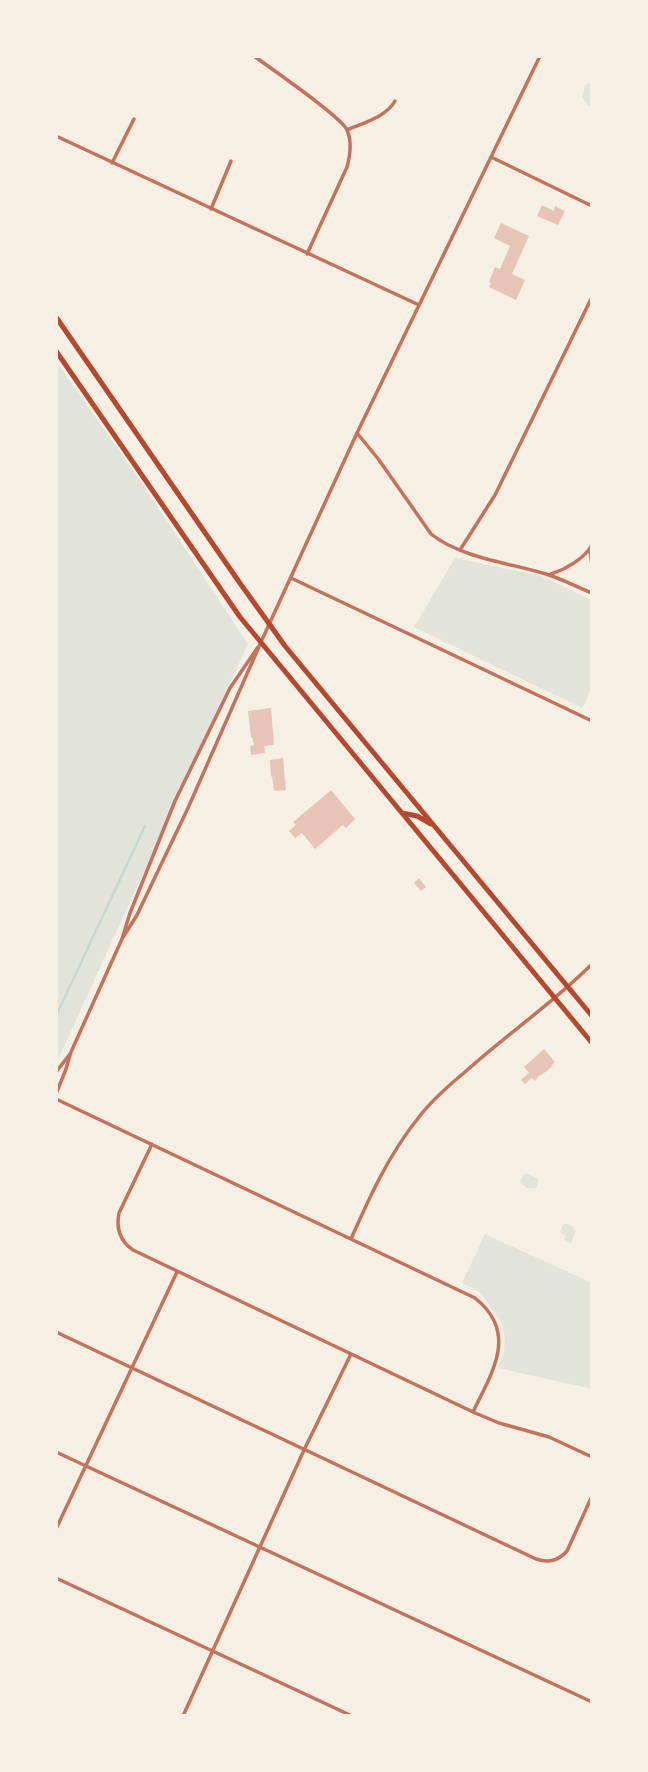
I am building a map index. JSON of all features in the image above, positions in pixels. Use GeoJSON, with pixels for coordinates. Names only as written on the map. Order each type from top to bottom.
{"type":"FeatureCollection","features":[{"type":"Feature","properties":{"kind":"main road"},"geometry":{"type":"LineString","coordinates":[[56,317],[285,646],[592,1016]]}},
{"type":"Feature","properties":{"kind":"main road"},"geometry":{"type":"LineString","coordinates":[[56,351],[220,590],[592,1043]]}},
{"type":"Feature","properties":{"kind":"main road"},"geometry":{"type":"LineString","coordinates":[[402,813],[417,816],[434,825]]}},
{"type":"Feature","properties":{"kind":"street"},"geometry":{"type":"LineString","coordinates":[[254,56],[332,114],[347,130],[350,155],[347,167],[307,254]]}},
{"type":"Feature","properties":{"kind":"street"},"geometry":{"type":"LineString","coordinates":[[122,939],[137,915],[182,820],[357,433],[540,58],[531,56]]}},
{"type":"Feature","properties":{"kind":"street"},"geometry":{"type":"LineString","coordinates":[[347,130],[389,110],[395,101]]}},
{"type":"Feature","properties":{"kind":"street"},"geometry":{"type":"LineString","coordinates":[[112,163],[134,119]]}},
{"type":"Feature","properties":{"kind":"street"},"geometry":{"type":"LineString","coordinates":[[56,136],[419,305]]}},
{"type":"Feature","properties":{"kind":"street"},"geometry":{"type":"LineString","coordinates":[[491,157],[592,206]]}},
{"type":"Feature","properties":{"kind":"street"},"geometry":{"type":"LineString","coordinates":[[211,209],[231,161]]}},
{"type":"Feature","properties":{"kind":"street"},"geometry":{"type":"LineString","coordinates":[[460,550],[495,495],[592,297]]}},
{"type":"Feature","properties":{"kind":"street"},"geometry":{"type":"LineString","coordinates":[[357,433],[431,534],[443,544],[549,575],[592,593]]}},
{"type":"Feature","properties":{"kind":"street"},"geometry":{"type":"LineString","coordinates":[[549,575],[571,564],[591,547]]}},
{"type":"Feature","properties":{"kind":"street"},"geometry":{"type":"LineString","coordinates":[[591,547],[592,566]]}},
{"type":"Feature","properties":{"kind":"street"},"geometry":{"type":"LineString","coordinates":[[291,578],[592,721]]}},
{"type":"Feature","properties":{"kind":"street"},"geometry":{"type":"LineString","coordinates":[[261,642],[233,681],[195,758],[165,826],[122,939],[71,1052],[56,1096],[475,1298],[496,1323],[499,1343],[495,1364],[472,1412]]}},
{"type":"Feature","properties":{"kind":"street"},"geometry":{"type":"LineString","coordinates":[[351,1240],[392,1155],[419,1116],[440,1093],[592,964]]}},
{"type":"Feature","properties":{"kind":"street"},"geometry":{"type":"LineString","coordinates":[[56,1072],[71,1052]]}},
{"type":"Feature","properties":{"kind":"street"},"geometry":{"type":"LineString","coordinates":[[152,1144],[119,1213],[118,1227],[128,1246],[150,1259],[472,1412],[499,1423],[549,1437],[592,1457]]}},
{"type":"Feature","properties":{"kind":"street"},"geometry":{"type":"LineString","coordinates":[[56,1529],[177,1272]]}},
{"type":"Feature","properties":{"kind":"street"},"geometry":{"type":"LineString","coordinates":[[56,1332],[545,1562],[559,1558],[567,1551],[592,1496]]}},
{"type":"Feature","properties":{"kind":"street"},"geometry":{"type":"LineString","coordinates":[[183,1716],[304,1450],[351,1354]]}},
{"type":"Feature","properties":{"kind":"street"},"geometry":{"type":"LineString","coordinates":[[56,1452],[592,1702]]}},
{"type":"Feature","properties":{"kind":"street"},"geometry":{"type":"LineString","coordinates":[[56,1578],[352,1716]]}},
{"type":"Feature","properties":{"kind":"shaded area"},"geometry":{"type":"Polygon","coordinates":[[[592,81],[592,107],[582,97],[585,85],[592,81]]]}},
{"type":"Feature","properties":{"kind":"shaded area"},"geometry":{"type":"Polygon","coordinates":[[[56,361],[144,486],[248,644],[56,1064],[56,361]]]}},
{"type":"Feature","properties":{"kind":"shaded area"},"geometry":{"type":"Polygon","coordinates":[[[455,558],[541,576],[592,600],[592,688],[582,708],[414,627],[455,558]]]}},
{"type":"Feature","properties":{"kind":"shaded area"},"geometry":{"type":"Polygon","coordinates":[[[527,1173],[538,1179],[536,1188],[527,1188],[520,1182],[527,1173]]]}},
{"type":"Feature","properties":{"kind":"shaded area"},"geometry":{"type":"Polygon","coordinates":[[[564,1224],[571,1225],[576,1231],[571,1243],[566,1242],[566,1236],[560,1232],[564,1224]]]}},
{"type":"Feature","properties":{"kind":"shaded area"},"geometry":{"type":"Polygon","coordinates":[[[485,1234],[592,1283],[592,1389],[498,1368],[504,1352],[505,1337],[501,1322],[480,1292],[462,1283],[485,1234]]]}},
{"type":"Feature","properties":{"kind":"building"},"geometry":{"type":"Polygon","coordinates":[[[542,205],[554,211],[555,206],[565,211],[558,225],[537,216],[542,205]]]}},
{"type":"Feature","properties":{"kind":"building"},"geometry":{"type":"Polygon","coordinates":[[[501,223],[529,236],[512,274],[525,280],[516,300],[489,287],[495,267],[500,269],[510,246],[494,238],[501,223]]]}},
{"type":"Feature","properties":{"kind":"building"},"geometry":{"type":"Polygon","coordinates":[[[271,708],[274,745],[264,746],[265,753],[251,755],[250,746],[254,745],[248,711],[271,708]]]}},
{"type":"Feature","properties":{"kind":"building"},"geometry":{"type":"Polygon","coordinates":[[[283,758],[286,790],[274,791],[270,760],[283,758]]]}},
{"type":"Feature","properties":{"kind":"building"},"geometry":{"type":"Polygon","coordinates":[[[331,790],[355,819],[346,828],[343,825],[315,849],[302,833],[295,838],[289,831],[296,825],[293,822],[331,790]]]}},
{"type":"Feature","properties":{"kind":"building"},"geometry":{"type":"Polygon","coordinates":[[[419,878],[426,887],[421,891],[414,883],[419,878]]]}},
{"type":"Feature","properties":{"kind":"building"},"geometry":{"type":"Polygon","coordinates":[[[544,1049],[555,1062],[551,1065],[553,1066],[535,1081],[532,1078],[525,1084],[521,1080],[529,1073],[524,1067],[544,1049]]]}},
{"type":"Feature","properties":{"kind":"waterway"},"geometry":{"type":"LineString","coordinates":[[56,1016],[145,826]]}}]}
